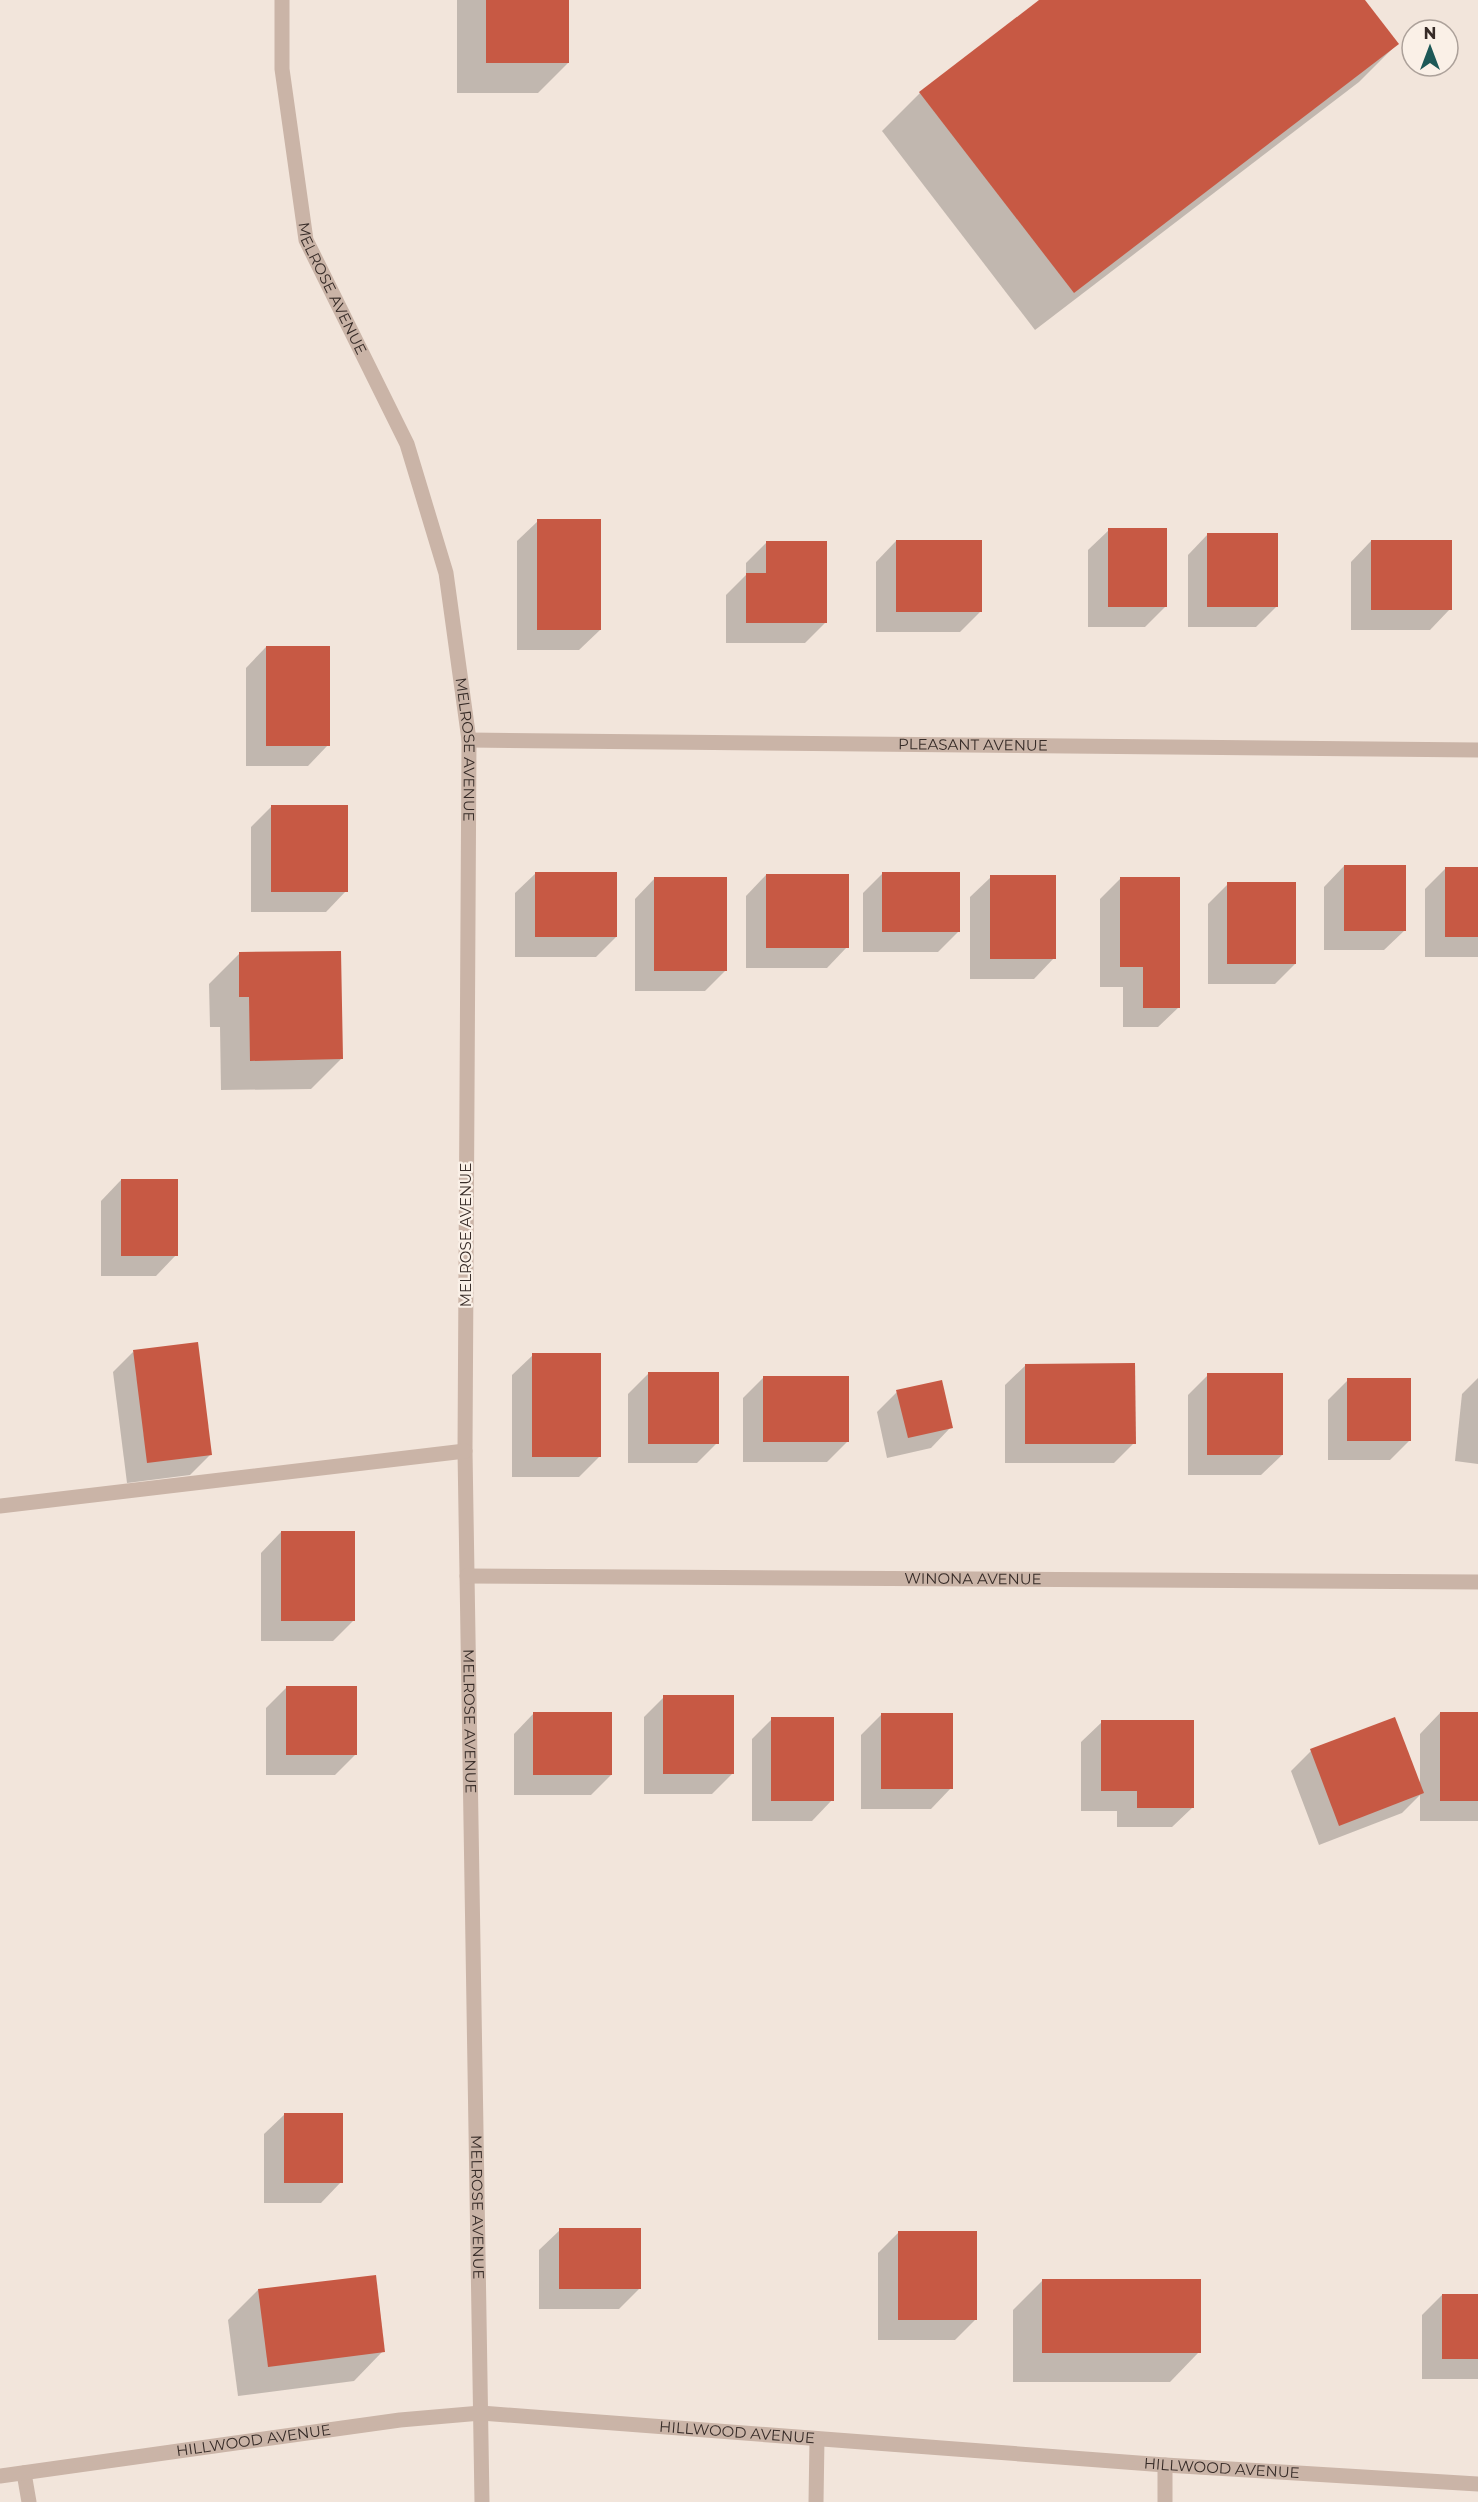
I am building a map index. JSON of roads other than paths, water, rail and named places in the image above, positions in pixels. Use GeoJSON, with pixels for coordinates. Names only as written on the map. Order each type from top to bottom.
{"type":"FeatureCollection","features":[{"type":"Feature","properties":{"kind":"street","name":"MELROSE AVENUE"},"geometry":{"type":"LineString","coordinates":[[282,0],[282,69],[306,240],[407,444],[446,573],[469,740],[465,1451],[482,2502]]}},
{"type":"Feature","properties":{"kind":"street","name":"PLEASANT AVENUE"},"geometry":{"type":"LineString","coordinates":[[469,740],[1478,750]]}},
{"type":"Feature","properties":{"kind":"street"},"geometry":{"type":"LineString","coordinates":[[0,1506],[465,1451]]}},
{"type":"Feature","properties":{"kind":"street","name":"WINONA AVENUE"},"geometry":{"type":"LineString","coordinates":[[467,1576],[1478,1582]]}},
{"type":"Feature","properties":{"kind":"street","name":"HILLWOOD AVENUE"},"geometry":{"type":"LineString","coordinates":[[0,2476],[400,2420],[481,2413],[1165,2465],[1478,2484]]}},
{"type":"Feature","properties":{"kind":"street"},"geometry":{"type":"LineString","coordinates":[[816,2502],[817,2439]]}},
{"type":"Feature","properties":{"kind":"street"},"geometry":{"type":"LineString","coordinates":[[1165,2465],[1165,2502]]}},
{"type":"Feature","properties":{"kind":"street"},"geometry":{"type":"LineString","coordinates":[[24,2473],[29,2502]]}}]}
